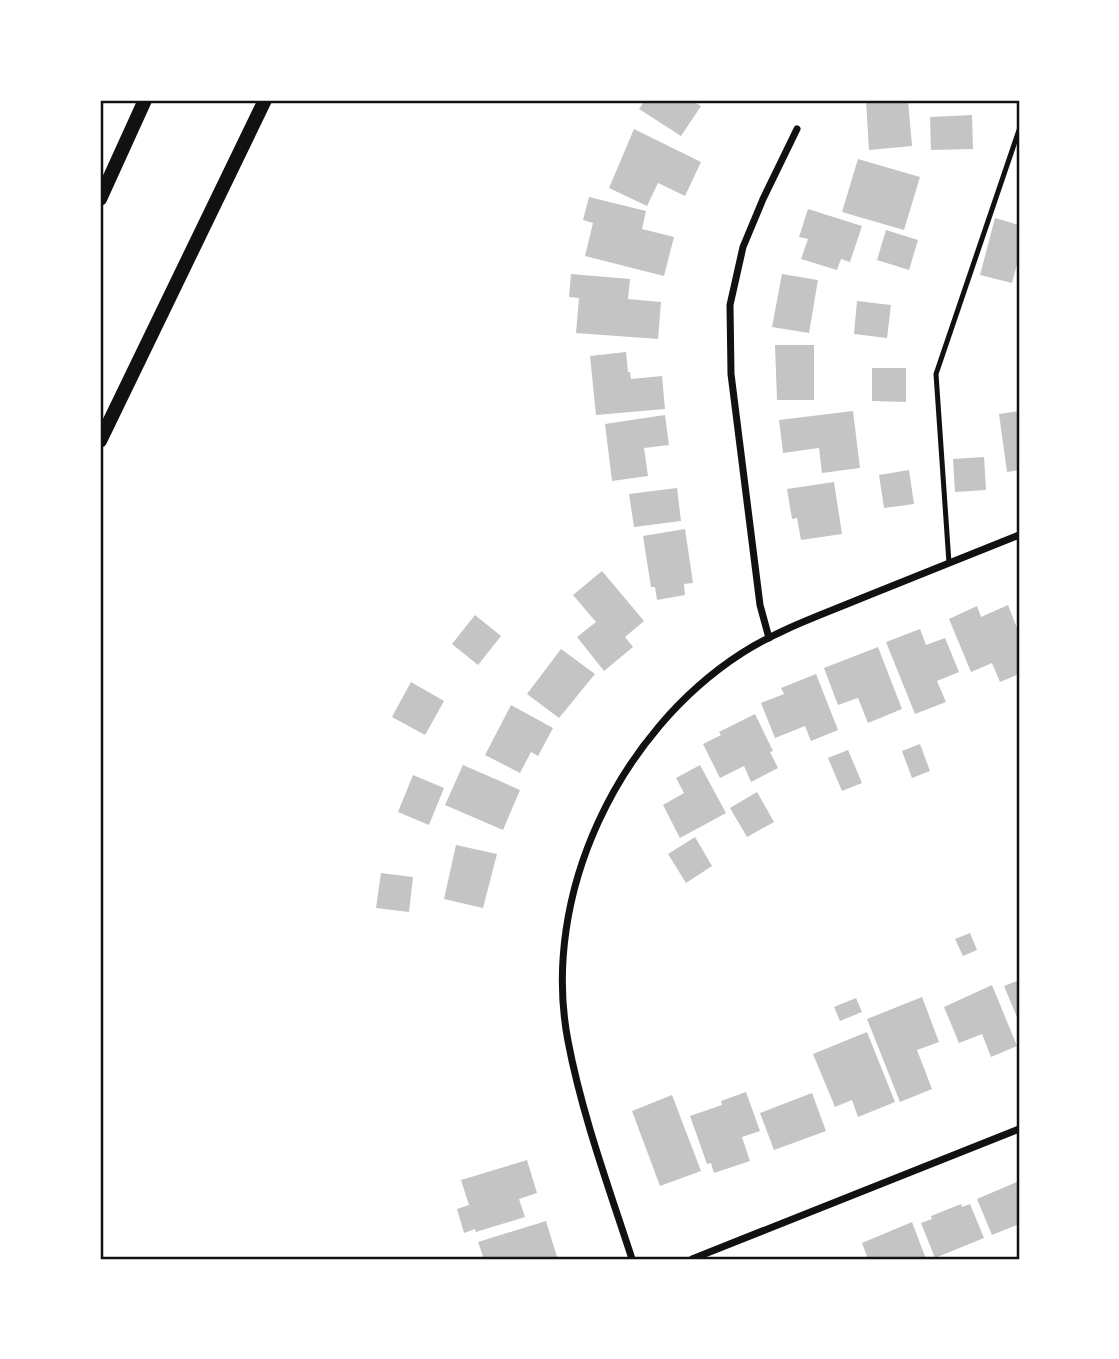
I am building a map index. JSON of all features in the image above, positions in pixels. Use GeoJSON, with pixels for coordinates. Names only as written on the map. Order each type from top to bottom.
{"type":"FeatureCollection","features":[{"type":"Feature","properties":{"kind":"main road"},"geometry":{"type":"LineString","coordinates":[[100,199],[145,100]]}},
{"type":"Feature","properties":{"kind":"main road"},"geometry":{"type":"LineString","coordinates":[[100,441],[265,100]]}},
{"type":"Feature","properties":{"kind":"street"},"geometry":{"type":"LineString","coordinates":[[769,638],[760,606],[731,374],[730,305],[743,247],[797,129]]}},
{"type":"Feature","properties":{"kind":"street"},"geometry":{"type":"LineString","coordinates":[[632,1259],[591,1128],[568,1041],[563,1006],[563,975],[572,901],[581,867],[604,810],[636,757],[665,720],[723,666],[769,638],[1019,536]]}},
{"type":"Feature","properties":{"kind":"street"},"geometry":{"type":"LineString","coordinates":[[692,1259],[1019,1129]]}},
{"type":"Feature","properties":{"kind":"lane"},"geometry":{"type":"LineString","coordinates":[[949,563],[936,374],[1019,130]]}},
{"type":"Feature","properties":{"kind":"building"},"geometry":{"type":"Polygon","coordinates":[[[645,100],[695,100],[694,102],[701,106],[681,136],[639,109],[645,100]]]}},
{"type":"Feature","properties":{"kind":"building"},"geometry":{"type":"Polygon","coordinates":[[[866,100],[908,100],[912,146],[869,150],[866,100]]]}},
{"type":"Feature","properties":{"kind":"building"},"geometry":{"type":"Polygon","coordinates":[[[972,115],[973,149],[931,150],[930,117],[972,115]]]}},
{"type":"Feature","properties":{"kind":"building"},"geometry":{"type":"Polygon","coordinates":[[[634,129],[701,162],[685,196],[658,183],[647,206],[609,188],[634,129]]]}},
{"type":"Feature","properties":{"kind":"building"},"geometry":{"type":"Polygon","coordinates":[[[858,159],[920,177],[904,230],[842,212],[858,159]]]}},
{"type":"Feature","properties":{"kind":"building"},"geometry":{"type":"Polygon","coordinates":[[[589,197],[646,211],[642,229],[674,237],[664,276],[585,256],[593,223],[583,220],[589,197]]]}},
{"type":"Feature","properties":{"kind":"building"},"geometry":{"type":"Polygon","coordinates":[[[808,209],[862,226],[850,262],[841,259],[837,270],[801,259],[808,239],[799,237],[808,209]]]}},
{"type":"Feature","properties":{"kind":"building"},"geometry":{"type":"Polygon","coordinates":[[[995,218],[1019,225],[1019,257],[1012,283],[980,275],[995,218]]]}},
{"type":"Feature","properties":{"kind":"building"},"geometry":{"type":"Polygon","coordinates":[[[886,230],[918,240],[909,270],[877,260],[886,230]]]}},
{"type":"Feature","properties":{"kind":"building"},"geometry":{"type":"Polygon","coordinates":[[[571,274],[630,279],[628,299],[661,302],[658,339],[576,333],[579,298],[569,297],[571,274]]]}},
{"type":"Feature","properties":{"kind":"building"},"geometry":{"type":"Polygon","coordinates":[[[782,274],[818,280],[809,333],[772,327],[782,274]]]}},
{"type":"Feature","properties":{"kind":"building"},"geometry":{"type":"Polygon","coordinates":[[[857,301],[891,305],[887,338],[854,334],[857,301]]]}},
{"type":"Feature","properties":{"kind":"building"},"geometry":{"type":"Polygon","coordinates":[[[775,345],[814,345],[814,400],[777,400],[775,345]]]}},
{"type":"Feature","properties":{"kind":"building"},"geometry":{"type":"Polygon","coordinates":[[[626,352],[631,379],[662,376],[665,409],[596,415],[590,356],[626,352]]]}},
{"type":"Feature","properties":{"kind":"building"},"geometry":{"type":"Polygon","coordinates":[[[872,368],[906,368],[906,402],[872,401],[872,368]]]}},
{"type":"Feature","properties":{"kind":"building"},"geometry":{"type":"Polygon","coordinates":[[[853,411],[860,468],[822,473],[819,448],[783,453],[779,420],[853,411]]]}},
{"type":"Feature","properties":{"kind":"building"},"geometry":{"type":"Polygon","coordinates":[[[1019,411],[1019,470],[1007,472],[999,414],[1019,411]]]}},
{"type":"Feature","properties":{"kind":"building"},"geometry":{"type":"Polygon","coordinates":[[[665,415],[669,445],[644,448],[648,476],[612,481],[605,424],[665,415]]]}},
{"type":"Feature","properties":{"kind":"building"},"geometry":{"type":"Polygon","coordinates":[[[984,457],[986,490],[955,492],[953,459],[984,457]]]}},
{"type":"Feature","properties":{"kind":"building"},"geometry":{"type":"Polygon","coordinates":[[[909,470],[914,504],[884,508],[879,475],[909,470]]]}},
{"type":"Feature","properties":{"kind":"building"},"geometry":{"type":"Polygon","coordinates":[[[834,482],[842,534],[801,540],[797,518],[792,519],[787,489],[834,482]]]}},
{"type":"Feature","properties":{"kind":"building"},"geometry":{"type":"Polygon","coordinates":[[[677,488],[681,521],[634,527],[629,494],[677,488]]]}},
{"type":"Feature","properties":{"kind":"building"},"geometry":{"type":"Polygon","coordinates":[[[685,529],[693,583],[684,584],[685,595],[657,600],[655,587],[651,587],[643,536],[685,529]]]}},
{"type":"Feature","properties":{"kind":"building"},"geometry":{"type":"Polygon","coordinates":[[[602,571],[644,621],[625,637],[633,647],[604,671],[577,637],[596,622],[573,595],[602,571]]]}},
{"type":"Feature","properties":{"kind":"building"},"geometry":{"type":"Polygon","coordinates":[[[1008,605],[1019,633],[1019,674],[1000,682],[992,663],[971,672],[949,619],[977,606],[981,617],[1008,605]]]}},
{"type":"Feature","properties":{"kind":"building"},"geometry":{"type":"Polygon","coordinates":[[[475,615],[501,636],[478,665],[452,644],[475,615]]]}},
{"type":"Feature","properties":{"kind":"building"},"geometry":{"type":"Polygon","coordinates":[[[920,629],[926,645],[945,638],[959,672],[937,681],[946,702],[915,714],[886,642],[920,629]]]}},
{"type":"Feature","properties":{"kind":"building"},"geometry":{"type":"Polygon","coordinates":[[[878,647],[902,709],[868,723],[858,698],[838,705],[824,668],[878,647]]]}},
{"type":"Feature","properties":{"kind":"building"},"geometry":{"type":"Polygon","coordinates":[[[561,649],[595,674],[559,718],[527,694],[561,649]]]}},
{"type":"Feature","properties":{"kind":"building"},"geometry":{"type":"Polygon","coordinates":[[[816,674],[838,730],[811,741],[805,726],[775,738],[761,703],[784,694],[781,688],[816,674]]]}},
{"type":"Feature","properties":{"kind":"building"},"geometry":{"type":"Polygon","coordinates":[[[411,682],[444,701],[425,735],[392,717],[411,682]]]}},
{"type":"Feature","properties":{"kind":"building"},"geometry":{"type":"Polygon","coordinates":[[[511,705],[553,728],[538,756],[531,752],[520,773],[485,755],[511,705]]]}},
{"type":"Feature","properties":{"kind":"building"},"geometry":{"type":"Polygon","coordinates":[[[755,714],[778,768],[751,782],[744,766],[720,778],[703,744],[721,735],[719,732],[755,714]]]}},
{"type":"Feature","properties":{"kind":"building"},"geometry":{"type":"Polygon","coordinates":[[[920,744],[930,771],[912,778],[902,751],[920,744]]]}},
{"type":"Feature","properties":{"kind":"building"},"geometry":{"type":"Polygon","coordinates":[[[848,750],[862,783],[842,791],[828,758],[848,750]]]}},
{"type":"Feature","properties":{"kind":"building"},"geometry":{"type":"Polygon","coordinates":[[[463,765],[520,790],[503,830],[445,805],[463,765]]]}},
{"type":"Feature","properties":{"kind":"building"},"geometry":{"type":"Polygon","coordinates":[[[700,765],[726,813],[680,838],[663,805],[684,793],[676,778],[700,765]]]}},
{"type":"Feature","properties":{"kind":"building"},"geometry":{"type":"Polygon","coordinates":[[[413,775],[444,788],[429,825],[398,812],[413,775]]]}},
{"type":"Feature","properties":{"kind":"building"},"geometry":{"type":"Polygon","coordinates":[[[757,792],[774,822],[747,837],[730,808],[757,792]]]}},
{"type":"Feature","properties":{"kind":"building"},"geometry":{"type":"Polygon","coordinates":[[[695,837],[712,866],[686,883],[668,854],[695,837]]]}},
{"type":"Feature","properties":{"kind":"building"},"geometry":{"type":"Polygon","coordinates":[[[456,845],[497,854],[483,908],[444,899],[456,845]]]}},
{"type":"Feature","properties":{"kind":"building"},"geometry":{"type":"Polygon","coordinates":[[[381,873],[413,877],[409,912],[376,908],[381,873]]]}},
{"type":"Feature","properties":{"kind":"building"},"geometry":{"type":"Polygon","coordinates":[[[970,933],[977,950],[963,956],[955,939],[970,933]]]}},
{"type":"Feature","properties":{"kind":"building"},"geometry":{"type":"Polygon","coordinates":[[[1019,980],[1019,1022],[1004,986],[1019,980]]]}},
{"type":"Feature","properties":{"kind":"building"},"geometry":{"type":"Polygon","coordinates":[[[992,985],[1017,1046],[991,1057],[982,1034],[959,1043],[944,1007],[992,985]]]}},
{"type":"Feature","properties":{"kind":"building"},"geometry":{"type":"Polygon","coordinates":[[[922,997],[939,1042],[917,1050],[932,1089],[900,1102],[867,1019],[922,997]]]}},
{"type":"Feature","properties":{"kind":"building"},"geometry":{"type":"Polygon","coordinates":[[[856,998],[862,1012],[840,1021],[834,1007],[856,998]]]}},
{"type":"Feature","properties":{"kind":"building"},"geometry":{"type":"Polygon","coordinates":[[[867,1032],[895,1102],[858,1117],[852,1100],[835,1107],[813,1054],[867,1032]]]}},
{"type":"Feature","properties":{"kind":"building"},"geometry":{"type":"Polygon","coordinates":[[[746,1092],[760,1131],[742,1137],[750,1161],[714,1173],[711,1163],[707,1164],[690,1116],[722,1105],[721,1101],[746,1092]]]}},
{"type":"Feature","properties":{"kind":"building"},"geometry":{"type":"Polygon","coordinates":[[[812,1093],[826,1131],[774,1150],[760,1113],[812,1093]]]}},
{"type":"Feature","properties":{"kind":"building"},"geometry":{"type":"Polygon","coordinates":[[[672,1095],[701,1171],[660,1186],[632,1111],[672,1095]]]}},
{"type":"Feature","properties":{"kind":"building"},"geometry":{"type":"Polygon","coordinates":[[[527,1160],[537,1193],[519,1199],[525,1217],[464,1233],[457,1209],[469,1205],[461,1180],[527,1160]]]}},
{"type":"Feature","properties":{"kind":"building"},"geometry":{"type":"Polygon","coordinates":[[[1019,1181],[1019,1224],[992,1235],[977,1199],[1019,1181]]]}},
{"type":"Feature","properties":{"kind":"building"},"geometry":{"type":"Polygon","coordinates":[[[961,1204],[962,1207],[970,1204],[984,1238],[935,1258],[921,1223],[961,1204]]]}},
{"type":"Feature","properties":{"kind":"building"},"geometry":{"type":"Polygon","coordinates":[[[546,1221],[557,1257],[484,1259],[478,1242],[546,1221]]]}},
{"type":"Feature","properties":{"kind":"building"},"geometry":{"type":"Polygon","coordinates":[[[912,1222],[926,1259],[868,1259],[862,1243],[912,1222]]]}}]}
